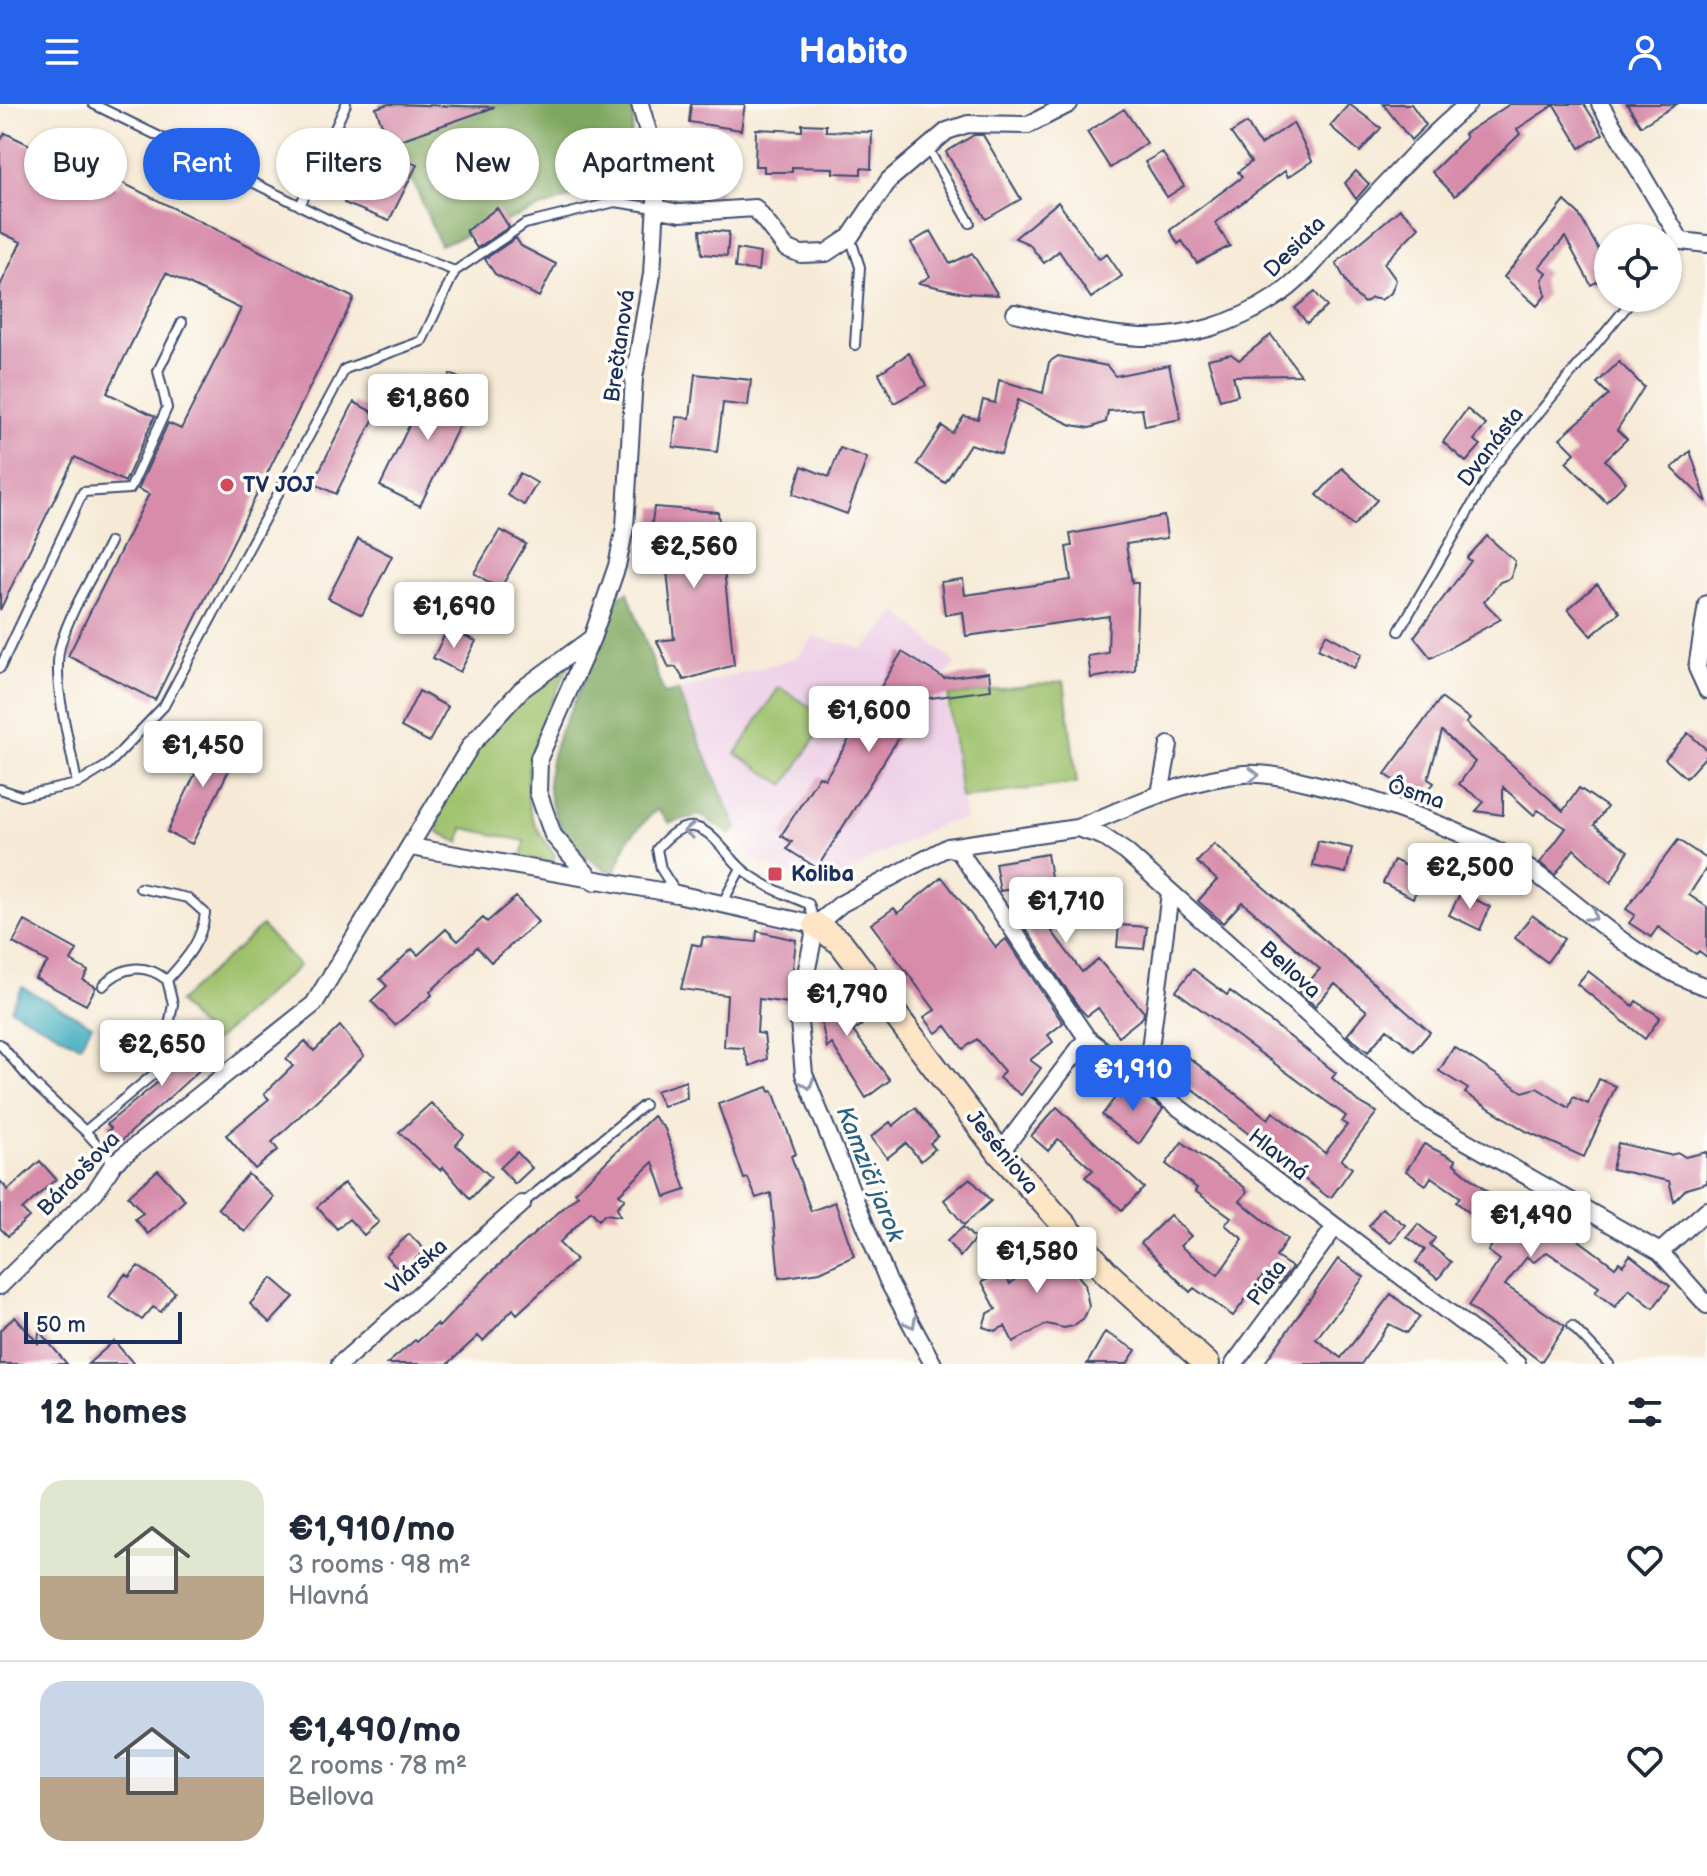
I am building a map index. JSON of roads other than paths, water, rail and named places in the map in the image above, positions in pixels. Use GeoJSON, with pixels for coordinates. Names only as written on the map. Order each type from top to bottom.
{"type":"FeatureCollection","features":[{"type":"Feature","properties":{"kind":"street","name":"Brečtanová"},"geometry":{"type":"LineString","coordinates":[[594,882],[553,835],[538,792],[539,758],[592,638],[620,553],[625,527],[634,378],[652,274],[658,166],[640,104]]}},
{"type":"Feature","properties":{"kind":"street"},"geometry":{"type":"LineString","coordinates":[[655,208],[671,213],[755,208],[781,243],[801,254],[826,253],[850,237],[889,180],[947,131],[968,124],[1028,125],[1069,104]]}},
{"type":"Feature","properties":{"kind":"street","name":"Desiata"},"geometry":{"type":"LineString","coordinates":[[1015,313],[1108,334],[1143,337],[1178,335],[1231,321],[1276,298],[1314,262],[1429,138],[1468,104]]}},
{"type":"Feature","properties":{"kind":"street"},"geometry":{"type":"LineString","coordinates":[[1600,104],[1671,224]]}},
{"type":"Feature","properties":{"kind":"street"},"geometry":{"type":"LineString","coordinates":[[1682,241],[1707,244]]}},
{"type":"Feature","properties":{"kind":"street"},"geometry":{"type":"LineString","coordinates":[[1707,604],[1697,668],[1707,690]]}},
{"type":"Feature","properties":{"kind":"street"},"geometry":{"type":"LineString","coordinates":[[592,638],[521,690],[471,745],[411,847],[594,882],[677,894],[816,925]]}},
{"type":"Feature","properties":{"kind":"street"},"geometry":{"type":"LineString","coordinates":[[1160,794],[1169,745]]}},
{"type":"Feature","properties":{"kind":"street","name":"Ôsma"},"geometry":{"type":"LineString","coordinates":[[1077,828],[1178,787],[1247,774],[1291,778],[1478,839],[1510,855],[1662,967],[1707,987]]}},
{"type":"Feature","properties":{"kind":"street"},"geometry":{"type":"LineString","coordinates":[[933,1364],[888,1281],[804,1074],[798,1012],[816,925],[841,904],[948,847],[1077,828]]}},
{"type":"Feature","properties":{"kind":"street","name":"Bellova"},"geometry":{"type":"LineString","coordinates":[[1077,828],[1114,843],[1420,1115],[1660,1252],[1707,1305]]}},
{"type":"Feature","properties":{"kind":"street","name":"Bárdošova"},"geometry":{"type":"LineString","coordinates":[[0,1286],[95,1192],[114,1163],[314,1004],[411,847]]}},
{"type":"Feature","properties":{"kind":"street","name":"Hlavná"},"geometry":{"type":"LineString","coordinates":[[948,847],[959,851],[1087,1038],[1517,1364]]}},
{"type":"Feature","properties":{"kind":"street"},"geometry":{"type":"LineString","coordinates":[[1146,1080],[1170,893]]}},
{"type":"Feature","properties":{"kind":"street","name":"Jeséniova"},"geometry":{"type":"LineString","coordinates":[[816,925],[841,943],[1000,1153],[1107,1273],[1206,1364]]}},
{"type":"Feature","properties":{"kind":"street"},"geometry":{"type":"LineString","coordinates":[[1000,1153],[1087,1038]]}},
{"type":"Feature","properties":{"kind":"street","name":"Vlárska"},"geometry":{"type":"LineString","coordinates":[[340,1364],[522,1204]]}},
{"type":"Feature","properties":{"kind":"street"},"geometry":{"type":"LineString","coordinates":[[1660,1252],[1707,1210]]}},
{"type":"Feature","properties":{"kind":"street","name":"Piata"},"geometry":{"type":"LineString","coordinates":[[1234,1364],[1335,1227]]}},
{"type":"Feature","properties":{"kind":"lane"},"geometry":{"type":"LineString","coordinates":[[93,104],[362,236],[455,271]]}},
{"type":"Feature","properties":{"kind":"lane"},"geometry":{"type":"LineString","coordinates":[[300,206],[346,104]]}},
{"type":"Feature","properties":{"kind":"lane"},"geometry":{"type":"LineString","coordinates":[[926,146],[970,223]]}},
{"type":"Feature","properties":{"kind":"lane"},"geometry":{"type":"LineString","coordinates":[[0,789],[21,796],[77,784],[108,765],[164,706],[345,369],[422,341],[455,271],[525,224],[615,202],[655,208]]}},
{"type":"Feature","properties":{"kind":"lane"},"geometry":{"type":"LineString","coordinates":[[850,237],[860,267],[855,345]]}},
{"type":"Feature","properties":{"kind":"lane","name":"Dvanásta"},"geometry":{"type":"LineString","coordinates":[[1399,631],[1494,467],[1622,312]]}},
{"type":"Feature","properties":{"kind":"lane"},"geometry":{"type":"LineString","coordinates":[[0,668],[83,492],[130,489],[167,408],[158,371],[182,322]]}},
{"type":"Feature","properties":{"kind":"lane"},"geometry":{"type":"LineString","coordinates":[[77,784],[59,685],[58,662],[61,643],[110,542]]}},
{"type":"Feature","properties":{"kind":"lane"},"geometry":{"type":"LineString","coordinates":[[677,894],[661,869],[657,849],[671,832],[692,828],[711,833],[741,868],[767,886],[809,904],[816,925]]}},
{"type":"Feature","properties":{"kind":"lane"},"geometry":{"type":"LineString","coordinates":[[722,904],[741,868]]}},
{"type":"Feature","properties":{"kind":"lane"},"geometry":{"type":"LineString","coordinates":[[140,888],[188,898],[205,913],[203,929],[193,950],[167,980]]}},
{"type":"Feature","properties":{"kind":"lane"},"geometry":{"type":"LineString","coordinates":[[103,986],[114,974],[142,968],[167,980]]}},
{"type":"Feature","properties":{"kind":"lane"},"geometry":{"type":"LineString","coordinates":[[85,1131],[161,1068],[173,1004],[167,980]]}},
{"type":"Feature","properties":{"kind":"lane"},"geometry":{"type":"LineString","coordinates":[[0,1044],[33,1083],[114,1163]]}},
{"type":"Feature","properties":{"kind":"lane"},"geometry":{"type":"LineString","coordinates":[[522,1204],[644,1105]]}},
{"type":"Feature","properties":{"kind":"lane"},"geometry":{"type":"LineString","coordinates":[[1572,1326],[1609,1364]]}},
{"type":"Feature","properties":{"kind":"water"},"geometry":{"type":"Polygon","coordinates":[[[22,987],[92,1025],[80,1046],[11,1009],[22,987]]]}},
{"type":"Feature","properties":{"kind":"place","name":"TV JOJ"},"geometry":{"type":"Point","coordinates":[227,485]}},
{"type":"Feature","properties":{"kind":"place","name":"Koliba"},"geometry":{"type":"Point","coordinates":[775,874]}},
{"type":"Feature","properties":{"kind":"water label","name":"Kamzičí jarok"},"geometry":{"type":"Point","coordinates":[870,1174]}}]}
